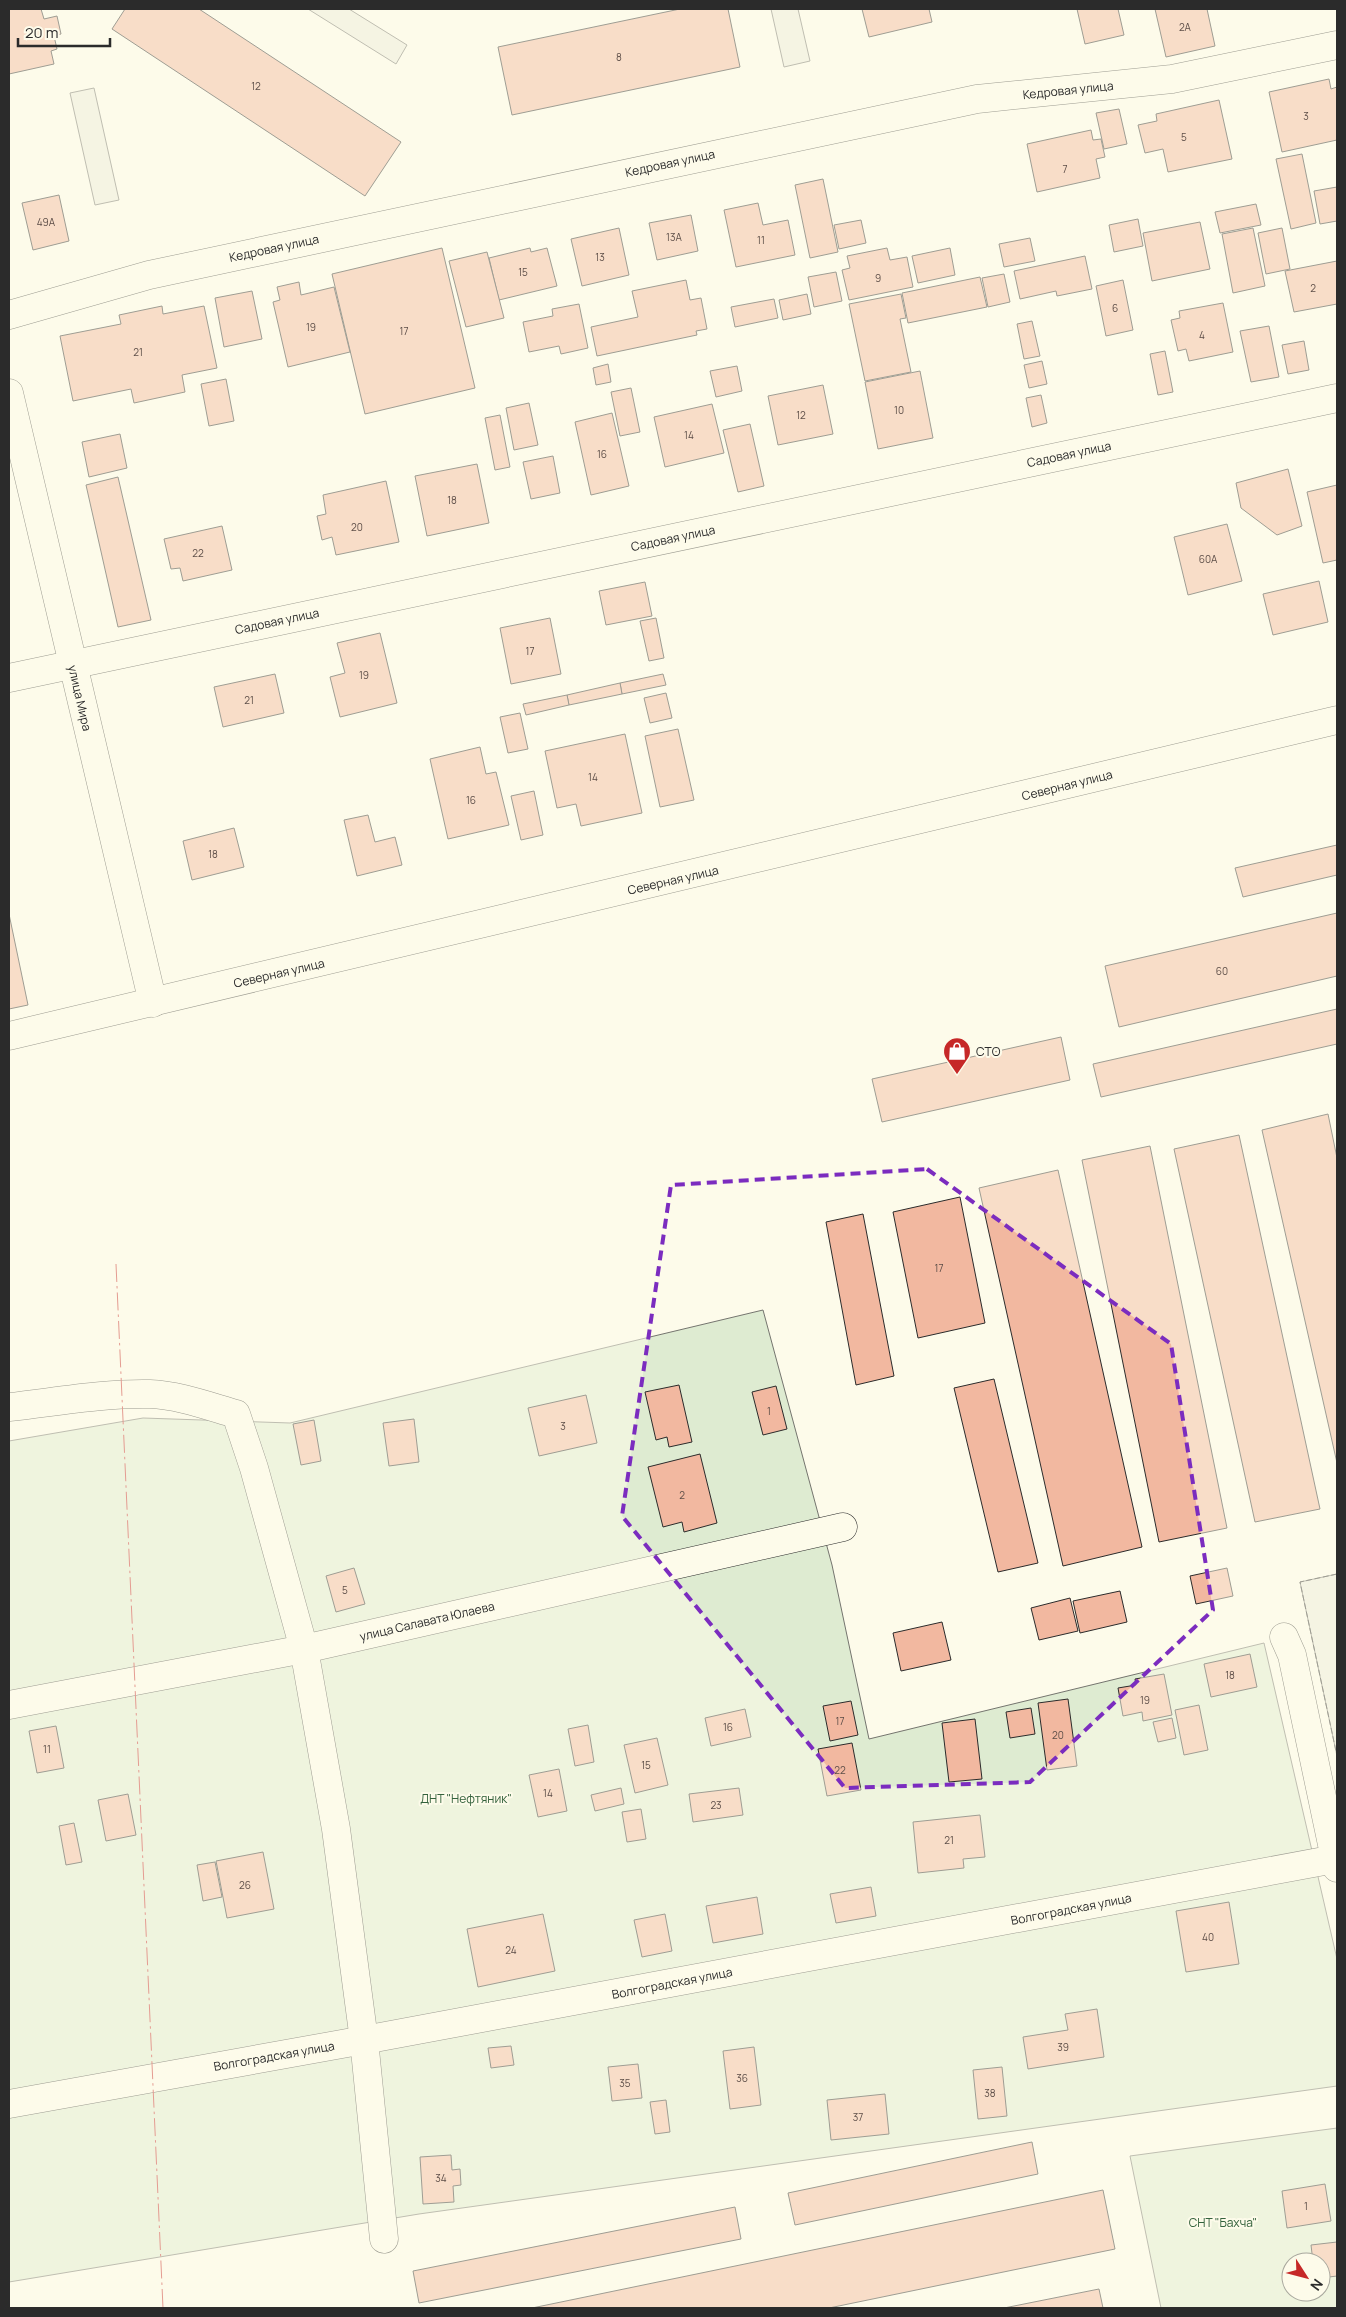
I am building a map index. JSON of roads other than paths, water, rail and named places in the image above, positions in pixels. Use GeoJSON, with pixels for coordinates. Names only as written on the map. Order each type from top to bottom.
{"type":"FeatureCollection","features":[{"type":"Feature","properties":{"kind":"street","name":"Кедровая улица"},"geometry":{"type":"LineString","coordinates":[[9,315],[149,275],[958,103],[986,98],[1172,79],[1337,44]]}},
{"type":"Feature","properties":{"kind":"street","name":"улица Мира"},"geometry":{"type":"LineString","coordinates":[[9,393],[153,1003]]}},
{"type":"Feature","properties":{"kind":"street","name":"Садовая улица"},"geometry":{"type":"LineString","coordinates":[[9,678],[1337,398]]}},
{"type":"Feature","properties":{"kind":"street","name":"Северная улица"},"geometry":{"type":"LineString","coordinates":[[9,1036],[1337,720]]}},
{"type":"Feature","properties":{"kind":"street"},"geometry":{"type":"LineString","coordinates":[[9,1407],[100,1396],[151,1394],[192,1401],[236,1414],[254,1468],[304,1649],[336,1829],[364,2040],[384,2239]]}},
{"type":"Feature","properties":{"kind":"street","name":"улица Салавата Юлаева"},"geometry":{"type":"LineString","coordinates":[[9,1705],[304,1649],[842,1527]]}},
{"type":"Feature","properties":{"kind":"street"},"geometry":{"type":"LineString","coordinates":[[1284,1637],[1292,1655],[1336,1863]]}},
{"type":"Feature","properties":{"kind":"street","name":"Волгоградская улица"},"geometry":{"type":"LineString","coordinates":[[9,2104],[1336,1863]]}},
{"type":"Feature","properties":{"kind":"place","name":"СТО"},"geometry":{"type":"Point","coordinates":[957,1075]}},
{"type":"Feature","properties":{"kind":"park label","name":"ДНТ \"Нефтяник\""},"geometry":{"type":"Point","coordinates":[466,1798]}},
{"type":"Feature","properties":{"kind":"park label","name":"СНТ \"Бахча\""},"geometry":{"type":"Point","coordinates":[1223,2222]}}]}
